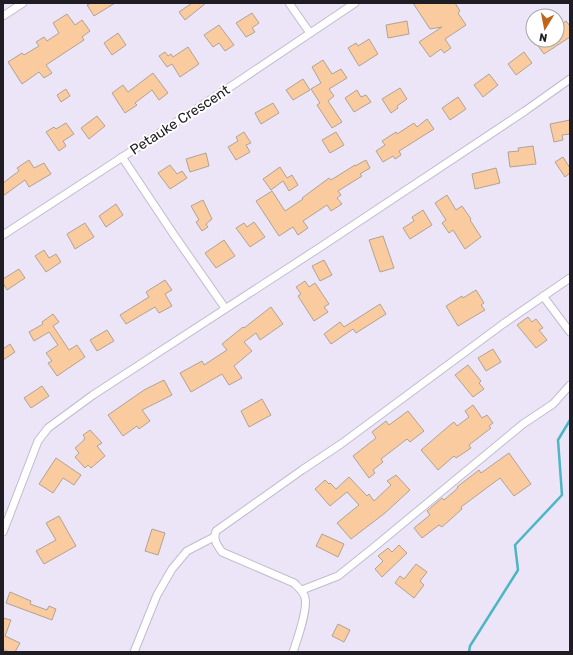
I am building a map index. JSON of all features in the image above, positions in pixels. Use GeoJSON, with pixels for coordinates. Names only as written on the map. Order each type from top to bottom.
{"type":"FeatureCollection","features":[{"type":"Feature","properties":{"kind":"street"},"geometry":{"type":"LineString","coordinates":[[3,16],[23,3]]}},
{"type":"Feature","properties":{"kind":"street"},"geometry":{"type":"LineString","coordinates":[[289,3],[310,33]]}},
{"type":"Feature","properties":{"kind":"street","name":"Petauke Crescent"},"geometry":{"type":"LineString","coordinates":[[3,235],[356,3]]}},
{"type":"Feature","properties":{"kind":"street"},"geometry":{"type":"LineString","coordinates":[[3,532],[35,447],[44,432],[93,395],[322,246],[525,111],[570,79]]}},
{"type":"Feature","properties":{"kind":"street"},"geometry":{"type":"LineString","coordinates":[[122,157],[225,308]]}},
{"type":"Feature","properties":{"kind":"street"},"geometry":{"type":"LineString","coordinates":[[293,652],[304,616],[306,599],[302,590],[294,583],[222,552],[214,537],[216,531],[265,495],[341,444],[543,296],[570,278]]}},
{"type":"Feature","properties":{"kind":"street"},"geometry":{"type":"LineString","coordinates":[[543,296],[570,332]]}},
{"type":"Feature","properties":{"kind":"street"},"geometry":{"type":"LineString","coordinates":[[302,590],[338,576],[517,428],[553,404],[570,385]]}},
{"type":"Feature","properties":{"kind":"street"},"geometry":{"type":"LineString","coordinates":[[134,652],[157,595],[172,569],[187,551],[214,537]]}},
{"type":"Feature","properties":{"kind":"building"},"geometry":{"type":"Polygon","coordinates":[[[91,3],[115,3],[94,16],[87,5],[91,3]]]}},
{"type":"Feature","properties":{"kind":"building"},"geometry":{"type":"Polygon","coordinates":[[[192,3],[206,3],[185,20],[179,12],[192,3]]]}},
{"type":"Feature","properties":{"kind":"building"},"geometry":{"type":"Polygon","coordinates":[[[413,3],[455,3],[460,11],[458,13],[466,25],[445,39],[451,48],[444,53],[441,49],[430,57],[419,42],[442,27],[430,29],[413,3]]]}},
{"type":"Feature","properties":{"kind":"building"},"geometry":{"type":"Polygon","coordinates":[[[252,13],[259,23],[252,28],[255,32],[246,37],[236,23],[252,13]]]}},
{"type":"Feature","properties":{"kind":"building"},"geometry":{"type":"Polygon","coordinates":[[[67,14],[75,25],[82,20],[90,31],[82,37],[84,40],[46,65],[52,73],[44,78],[39,72],[22,84],[8,62],[22,53],[24,55],[39,46],[36,42],[44,37],[47,41],[59,33],[53,23],[67,14]]]}},
{"type":"Feature","properties":{"kind":"building"},"geometry":{"type":"Polygon","coordinates":[[[407,21],[409,34],[388,38],[386,25],[407,21]]]}},
{"type":"Feature","properties":{"kind":"building"},"geometry":{"type":"Polygon","coordinates":[[[566,21],[570,26],[570,37],[565,40],[566,21]]]}},
{"type":"Feature","properties":{"kind":"building"},"geometry":{"type":"Polygon","coordinates":[[[219,25],[234,45],[225,51],[219,43],[213,47],[204,35],[219,25]]]}},
{"type":"Feature","properties":{"kind":"building"},"geometry":{"type":"Polygon","coordinates":[[[118,33],[126,45],[112,55],[104,43],[118,33]]]}},
{"type":"Feature","properties":{"kind":"building"},"geometry":{"type":"Polygon","coordinates":[[[369,39],[378,54],[359,66],[348,48],[356,43],[358,46],[369,39]]]}},
{"type":"Feature","properties":{"kind":"building"},"geometry":{"type":"Polygon","coordinates":[[[188,47],[199,64],[180,77],[172,64],[167,67],[159,56],[165,52],[168,56],[171,54],[173,57],[188,47]]]}},
{"type":"Feature","properties":{"kind":"building"},"geometry":{"type":"Polygon","coordinates":[[[540,48],[553,48],[544,54],[540,48]]]}},
{"type":"Feature","properties":{"kind":"building"},"geometry":{"type":"Polygon","coordinates":[[[524,52],[532,63],[516,75],[508,64],[524,52]]]}},
{"type":"Feature","properties":{"kind":"building"},"geometry":{"type":"Polygon","coordinates":[[[323,60],[332,74],[341,69],[347,78],[329,89],[334,96],[328,101],[342,122],[332,128],[317,105],[320,103],[311,89],[321,83],[312,67],[323,60]]]}},
{"type":"Feature","properties":{"kind":"building"},"geometry":{"type":"Polygon","coordinates":[[[153,73],[168,93],[159,100],[152,90],[135,103],[137,105],[125,113],[112,93],[123,85],[128,92],[153,73]]]}},
{"type":"Feature","properties":{"kind":"building"},"geometry":{"type":"Polygon","coordinates":[[[489,74],[498,85],[483,97],[474,85],[489,74]]]}},
{"type":"Feature","properties":{"kind":"building"},"geometry":{"type":"Polygon","coordinates":[[[303,79],[310,90],[293,100],[286,90],[303,79]]]}},
{"type":"Feature","properties":{"kind":"building"},"geometry":{"type":"Polygon","coordinates":[[[400,88],[407,99],[397,106],[398,108],[391,113],[382,99],[400,88]]]}},
{"type":"Feature","properties":{"kind":"building"},"geometry":{"type":"Polygon","coordinates":[[[66,89],[70,96],[61,102],[57,95],[66,89]]]}},
{"type":"Feature","properties":{"kind":"building"},"geometry":{"type":"Polygon","coordinates":[[[357,90],[361,97],[366,95],[371,102],[354,112],[345,98],[357,90]]]}},
{"type":"Feature","properties":{"kind":"building"},"geometry":{"type":"Polygon","coordinates":[[[458,97],[466,109],[450,120],[442,108],[458,97]]]}},
{"type":"Feature","properties":{"kind":"building"},"geometry":{"type":"Polygon","coordinates":[[[273,103],[279,113],[261,124],[255,113],[273,103]]]}},
{"type":"Feature","properties":{"kind":"building"},"geometry":{"type":"Polygon","coordinates":[[[97,116],[105,126],[89,139],[81,128],[97,116]]]}},
{"type":"Feature","properties":{"kind":"building"},"geometry":{"type":"Polygon","coordinates":[[[427,119],[434,129],[399,151],[401,155],[395,159],[393,156],[383,162],[376,151],[385,145],[382,141],[396,132],[397,134],[414,123],[417,127],[427,119]]]}},
{"type":"Feature","properties":{"kind":"building"},"geometry":{"type":"Polygon","coordinates":[[[570,120],[570,134],[562,135],[563,140],[554,142],[550,124],[570,120]]]}},
{"type":"Feature","properties":{"kind":"building"},"geometry":{"type":"Polygon","coordinates":[[[66,123],[74,134],[63,141],[66,146],[59,151],[46,132],[54,127],[56,129],[66,123]]]}},
{"type":"Feature","properties":{"kind":"building"},"geometry":{"type":"Polygon","coordinates":[[[244,132],[251,143],[246,145],[250,152],[236,160],[228,147],[238,141],[236,137],[244,132]]]}},
{"type":"Feature","properties":{"kind":"building"},"geometry":{"type":"Polygon","coordinates":[[[336,132],[344,145],[330,153],[322,140],[336,132]]]}},
{"type":"Feature","properties":{"kind":"building"},"geometry":{"type":"Polygon","coordinates":[[[533,146],[536,164],[510,167],[508,152],[519,151],[518,148],[533,146]]]}},
{"type":"Feature","properties":{"kind":"building"},"geometry":{"type":"Polygon","coordinates":[[[206,153],[209,166],[190,172],[186,159],[206,153]]]}},
{"type":"Feature","properties":{"kind":"building"},"geometry":{"type":"Polygon","coordinates":[[[563,157],[570,168],[570,173],[565,177],[555,162],[563,157]]]}},
{"type":"Feature","properties":{"kind":"building"},"geometry":{"type":"Polygon","coordinates":[[[29,160],[34,168],[44,163],[51,174],[29,187],[25,180],[3,196],[3,183],[19,171],[17,168],[29,160]]]}},
{"type":"Feature","properties":{"kind":"building"},"geometry":{"type":"Polygon","coordinates":[[[366,160],[370,168],[360,174],[362,176],[338,191],[341,195],[337,198],[342,204],[331,211],[327,205],[303,221],[308,228],[298,235],[293,227],[279,236],[256,201],[272,191],[285,211],[303,199],[302,198],[329,178],[331,180],[366,160]]]}},
{"type":"Feature","properties":{"kind":"building"},"geometry":{"type":"Polygon","coordinates":[[[170,165],[177,174],[182,171],[187,178],[170,189],[158,173],[170,165]]]}},
{"type":"Feature","properties":{"kind":"building"},"geometry":{"type":"Polygon","coordinates":[[[280,167],[287,178],[292,175],[298,185],[289,191],[283,181],[271,190],[263,179],[280,167]]]}},
{"type":"Feature","properties":{"kind":"building"},"geometry":{"type":"Polygon","coordinates":[[[496,168],[500,183],[475,189],[472,174],[496,168]]]}},
{"type":"Feature","properties":{"kind":"building"},"geometry":{"type":"Polygon","coordinates":[[[447,195],[456,210],[462,206],[481,237],[465,249],[453,230],[449,233],[442,223],[446,220],[435,203],[447,195]]]}},
{"type":"Feature","properties":{"kind":"building"},"geometry":{"type":"Polygon","coordinates":[[[203,200],[212,219],[206,224],[208,227],[202,231],[196,222],[199,220],[191,206],[203,200]]]}},
{"type":"Feature","properties":{"kind":"building"},"geometry":{"type":"Polygon","coordinates":[[[116,204],[123,215],[106,227],[99,216],[116,204]]]}},
{"type":"Feature","properties":{"kind":"building"},"geometry":{"type":"Polygon","coordinates":[[[423,210],[432,225],[410,239],[403,228],[414,221],[412,217],[423,210]]]}},
{"type":"Feature","properties":{"kind":"building"},"geometry":{"type":"Polygon","coordinates":[[[254,222],[265,237],[250,247],[236,228],[244,223],[247,227],[254,222]]]}},
{"type":"Feature","properties":{"kind":"building"},"geometry":{"type":"Polygon","coordinates":[[[85,223],[94,237],[75,249],[67,234],[85,223]]]}},
{"type":"Feature","properties":{"kind":"building"},"geometry":{"type":"Polygon","coordinates":[[[383,236],[394,268],[380,272],[369,240],[383,236]]]}},
{"type":"Feature","properties":{"kind":"building"},"geometry":{"type":"Polygon","coordinates":[[[224,240],[235,256],[216,268],[205,253],[224,240]]]}},
{"type":"Feature","properties":{"kind":"building"},"geometry":{"type":"Polygon","coordinates":[[[44,250],[49,258],[56,254],[61,262],[46,272],[35,256],[44,250]]]}},
{"type":"Feature","properties":{"kind":"building"},"geometry":{"type":"Polygon","coordinates":[[[324,260],[332,275],[320,281],[312,266],[324,260]]]}},
{"type":"Feature","properties":{"kind":"building"},"geometry":{"type":"Polygon","coordinates":[[[19,269],[25,278],[7,290],[3,283],[3,279],[19,269]]]}},
{"type":"Feature","properties":{"kind":"building"},"geometry":{"type":"Polygon","coordinates":[[[165,280],[172,290],[165,294],[172,306],[159,313],[155,307],[126,324],[120,315],[149,297],[146,292],[165,280]]]}},
{"type":"Feature","properties":{"kind":"building"},"geometry":{"type":"Polygon","coordinates":[[[305,281],[309,287],[315,283],[329,304],[324,307],[328,312],[314,321],[298,296],[301,294],[296,287],[305,281]]]}},
{"type":"Feature","properties":{"kind":"building"},"geometry":{"type":"Polygon","coordinates":[[[476,290],[484,303],[481,305],[485,310],[458,326],[446,306],[462,296],[463,298],[476,290]]]}},
{"type":"Feature","properties":{"kind":"building"},"geometry":{"type":"Polygon","coordinates":[[[380,304],[386,314],[356,333],[353,329],[331,344],[324,334],[340,322],[344,327],[380,304]]]}},
{"type":"Feature","properties":{"kind":"building"},"geometry":{"type":"Polygon","coordinates":[[[271,307],[283,324],[260,340],[256,333],[244,342],[252,351],[234,366],[242,378],[229,385],[222,374],[191,392],[180,373],[202,361],[204,365],[227,350],[222,344],[271,307]]]}},
{"type":"Feature","properties":{"kind":"building"},"geometry":{"type":"Polygon","coordinates":[[[53,314],[59,322],[53,326],[69,350],[77,345],[85,357],[57,376],[48,363],[52,361],[46,353],[58,345],[49,332],[34,341],[29,332],[43,324],[42,322],[53,314]]]}},
{"type":"Feature","properties":{"kind":"building"},"geometry":{"type":"Polygon","coordinates":[[[528,317],[532,322],[536,319],[543,328],[539,330],[547,340],[536,348],[517,325],[528,317]]]}},
{"type":"Feature","properties":{"kind":"building"},"geometry":{"type":"Polygon","coordinates":[[[107,330],[114,341],[97,351],[90,340],[107,330]]]}},
{"type":"Feature","properties":{"kind":"building"},"geometry":{"type":"Polygon","coordinates":[[[10,344],[15,352],[3,360],[3,349],[10,344]]]}},
{"type":"Feature","properties":{"kind":"building"},"geometry":{"type":"Polygon","coordinates":[[[493,349],[501,362],[486,371],[478,358],[493,349]]]}},
{"type":"Feature","properties":{"kind":"building"},"geometry":{"type":"Polygon","coordinates":[[[468,365],[481,381],[479,383],[484,389],[473,397],[455,375],[468,365]]]}},
{"type":"Feature","properties":{"kind":"building"},"geometry":{"type":"Polygon","coordinates":[[[164,380],[172,395],[142,410],[150,421],[139,429],[137,426],[123,436],[108,415],[144,390],[164,380]]]}},
{"type":"Feature","properties":{"kind":"building"},"geometry":{"type":"Polygon","coordinates":[[[42,386],[49,396],[31,408],[24,398],[42,386]]]}},
{"type":"Feature","properties":{"kind":"building"},"geometry":{"type":"Polygon","coordinates":[[[262,399],[271,415],[249,427],[241,411],[262,399]]]}},
{"type":"Feature","properties":{"kind":"building"},"geometry":{"type":"Polygon","coordinates":[[[473,405],[482,418],[487,415],[493,423],[489,426],[491,428],[469,445],[471,448],[456,458],[454,456],[438,470],[421,450],[454,422],[457,426],[469,417],[465,411],[473,405]]]}},
{"type":"Feature","properties":{"kind":"building"},"geometry":{"type":"Polygon","coordinates":[[[408,411],[424,431],[410,442],[407,439],[381,459],[383,462],[373,470],[375,473],[369,478],[353,456],[376,438],[372,432],[386,421],[389,425],[408,411]]]}},
{"type":"Feature","properties":{"kind":"building"},"geometry":{"type":"Polygon","coordinates":[[[90,430],[102,443],[97,446],[105,456],[91,468],[88,465],[85,468],[75,457],[79,453],[75,448],[85,438],[83,435],[90,430]]]}},
{"type":"Feature","properties":{"kind":"building"},"geometry":{"type":"Polygon","coordinates":[[[509,453],[531,484],[514,496],[500,478],[461,507],[462,509],[442,527],[439,525],[422,538],[414,528],[430,515],[427,511],[442,498],[444,500],[458,488],[457,487],[479,470],[481,473],[509,453]]]}},
{"type":"Feature","properties":{"kind":"building"},"geometry":{"type":"Polygon","coordinates":[[[56,458],[81,475],[74,485],[63,478],[53,493],[39,484],[56,458]]]}},
{"type":"Feature","properties":{"kind":"building"},"geometry":{"type":"Polygon","coordinates":[[[396,475],[410,490],[385,513],[351,539],[337,523],[359,505],[347,492],[330,506],[315,489],[325,480],[336,489],[349,477],[367,496],[369,494],[374,501],[391,485],[387,481],[396,475]]]}},
{"type":"Feature","properties":{"kind":"building"},"geometry":{"type":"Polygon","coordinates":[[[59,516],[76,546],[44,564],[36,551],[56,540],[46,523],[59,516]]]}},
{"type":"Feature","properties":{"kind":"building"},"geometry":{"type":"Polygon","coordinates":[[[152,529],[165,533],[158,555],[145,551],[152,529]]]}},
{"type":"Feature","properties":{"kind":"building"},"geometry":{"type":"Polygon","coordinates":[[[322,534],[344,544],[338,557],[316,546],[322,534]]]}},
{"type":"Feature","properties":{"kind":"building"},"geometry":{"type":"Polygon","coordinates":[[[399,545],[407,553],[382,577],[375,569],[383,561],[378,556],[388,548],[392,552],[399,545]]]}},
{"type":"Feature","properties":{"kind":"building"},"geometry":{"type":"Polygon","coordinates":[[[416,564],[427,572],[420,581],[424,585],[414,598],[395,583],[400,576],[404,579],[416,564]]]}},
{"type":"Feature","properties":{"kind":"building"},"geometry":{"type":"Polygon","coordinates":[[[10,592],[31,601],[30,604],[47,610],[49,606],[56,609],[52,620],[6,603],[10,592]]]}},
{"type":"Feature","properties":{"kind":"building"},"geometry":{"type":"Polygon","coordinates":[[[3,618],[11,620],[5,636],[20,643],[15,652],[9,652],[3,649],[3,618]]]}},
{"type":"Feature","properties":{"kind":"building"},"geometry":{"type":"Polygon","coordinates":[[[338,624],[350,630],[344,642],[332,636],[338,624]]]}},
{"type":"Feature","properties":{"kind":"waterway"},"geometry":{"type":"LineString","coordinates":[[469,652],[470,646],[518,570],[515,545],[562,495],[558,440],[570,420]]}}]}
